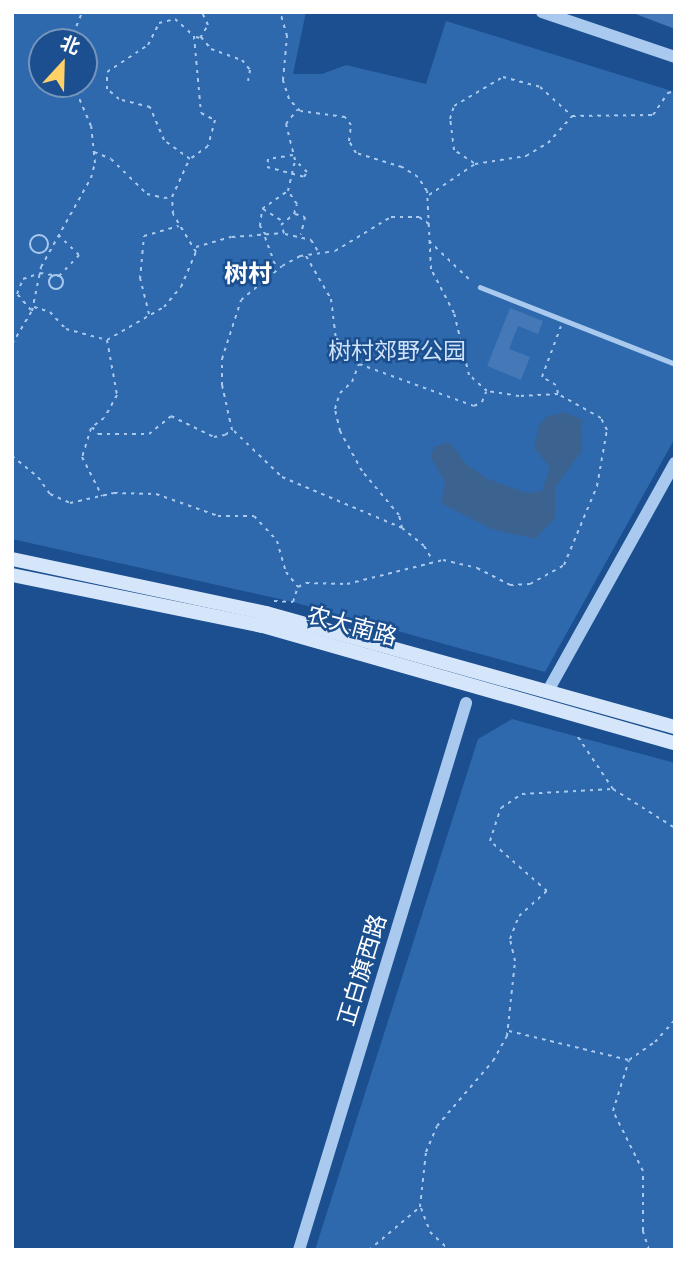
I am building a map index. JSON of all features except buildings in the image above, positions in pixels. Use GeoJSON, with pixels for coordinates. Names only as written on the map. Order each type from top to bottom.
{"type":"FeatureCollection","features":[{"type":"Feature","properties":{"kind":"main road","name":"农大南路"},"geometry":{"type":"LineString","coordinates":[[12,559],[266,613],[549,689],[675,727]]}},
{"type":"Feature","properties":{"kind":"main road","name":"农大南路"},"geometry":{"type":"LineString","coordinates":[[12,575],[263,626],[675,743]]}},
{"type":"Feature","properties":{"kind":"street"},"geometry":{"type":"LineString","coordinates":[[542,12],[675,57]]}},
{"type":"Feature","properties":{"kind":"street"},"geometry":{"type":"LineString","coordinates":[[549,689],[675,463]]}},
{"type":"Feature","properties":{"kind":"street","name":"正白旗西路"},"geometry":{"type":"LineString","coordinates":[[299,1250],[466,703]]}},
{"type":"Feature","properties":{"kind":"lane"},"geometry":{"type":"LineString","coordinates":[[480,288],[675,364]]}},
{"type":"Feature","properties":{"kind":"path"},"geometry":{"type":"LineString","coordinates":[[201,37],[208,25],[202,12]]}},
{"type":"Feature","properties":{"kind":"path"},"geometry":{"type":"LineString","coordinates":[[279,12],[288,36],[283,80],[298,109]]}},
{"type":"Feature","properties":{"kind":"path"},"geometry":{"type":"LineString","coordinates":[[34,307],[50,312],[66,329],[107,340],[149,315],[181,287],[194,248],[180,225],[172,197],[190,159],[208,146],[215,120],[201,113],[194,37],[175,19],[159,23],[148,45],[107,72],[107,89],[119,99],[150,107],[164,140],[190,159]]}},
{"type":"Feature","properties":{"kind":"path"},"geometry":{"type":"LineString","coordinates":[[194,37],[201,37]]}},
{"type":"Feature","properties":{"kind":"path"},"geometry":{"type":"LineString","coordinates":[[201,37],[211,49],[242,60],[250,70],[248,81]]}},
{"type":"Feature","properties":{"kind":"path"},"geometry":{"type":"LineString","coordinates":[[475,164],[454,150],[450,119],[454,106],[503,77],[540,88],[572,116],[653,115],[668,93],[675,90]]}},
{"type":"Feature","properties":{"kind":"path"},"geometry":{"type":"LineString","coordinates":[[12,344],[34,307],[40,273],[48,255],[91,178],[94,152],[91,126],[79,98]]}},
{"type":"Feature","properties":{"kind":"path"},"geometry":{"type":"LineString","coordinates":[[294,155],[268,159],[267,167],[304,177],[307,172],[295,160],[294,155],[286,124],[298,109]]}},
{"type":"Feature","properties":{"kind":"path"},"geometry":{"type":"LineString","coordinates":[[298,109],[345,117],[351,125],[349,141],[356,153],[402,167],[418,177],[428,195],[431,268],[454,313],[469,375],[487,391],[519,396],[558,394],[601,418],[607,430],[597,486],[564,565],[530,584],[510,585],[457,561],[433,561],[347,583],[298,587]]}},
{"type":"Feature","properties":{"kind":"path"},"geometry":{"type":"LineString","coordinates":[[428,195],[475,164],[526,156],[548,143],[572,116]]}},
{"type":"Feature","properties":{"kind":"path"},"geometry":{"type":"LineString","coordinates":[[94,152],[111,159],[147,194],[172,197]]}},
{"type":"Feature","properties":{"kind":"path"},"geometry":{"type":"LineString","coordinates":[[283,221],[294,214],[298,204],[288,191],[289,173],[295,160]]}},
{"type":"Feature","properties":{"kind":"path"},"geometry":{"type":"LineString","coordinates":[[277,269],[260,226],[262,209],[288,191]]}},
{"type":"Feature","properties":{"kind":"path"},"geometry":{"type":"LineString","coordinates":[[262,209],[283,221]]}},
{"type":"Feature","properties":{"kind":"path"},"geometry":{"type":"LineString","coordinates":[[294,214],[305,217],[301,235]]}},
{"type":"Feature","properties":{"kind":"path"},"geometry":{"type":"LineString","coordinates":[[429,224],[419,217],[391,217],[357,234],[345,247],[306,255],[277,269],[241,300],[227,339],[222,385],[232,430],[282,477],[402,528],[424,545],[433,561]]}},
{"type":"Feature","properties":{"kind":"path"},"geometry":{"type":"LineString","coordinates":[[283,221],[284,233]]}},
{"type":"Feature","properties":{"kind":"path"},"geometry":{"type":"LineString","coordinates":[[149,315],[140,279],[144,236],[180,225]]}},
{"type":"Feature","properties":{"kind":"path"},"geometry":{"type":"LineString","coordinates":[[194,248],[232,237],[284,233],[301,235],[311,240],[318,253]]}},
{"type":"Feature","properties":{"kind":"path"},"geometry":{"type":"LineString","coordinates":[[58,235],[79,255],[59,276],[50,280],[53,288],[63,285],[59,276]]}},
{"type":"Feature","properties":{"kind":"path"},"geometry":{"type":"LineString","coordinates":[[43,252],[46,239],[33,237],[32,250],[48,255]]}},
{"type":"Feature","properties":{"kind":"path"},"geometry":{"type":"LineString","coordinates":[[428,240],[480,288]]}},
{"type":"Feature","properties":{"kind":"path"},"geometry":{"type":"LineString","coordinates":[[306,255],[331,299],[336,338],[359,364],[474,405],[482,402],[487,391]]}},
{"type":"Feature","properties":{"kind":"path"},"geometry":{"type":"LineString","coordinates":[[32,311],[17,293],[23,279],[40,273],[59,276]]}},
{"type":"Feature","properties":{"kind":"path"},"geometry":{"type":"LineString","coordinates":[[558,394],[556,385],[542,377],[563,320]]}},
{"type":"Feature","properties":{"kind":"path"},"geometry":{"type":"LineString","coordinates":[[102,496],[82,457],[92,427],[115,403],[107,340]]}},
{"type":"Feature","properties":{"kind":"path"},"geometry":{"type":"LineString","coordinates":[[359,364],[352,382],[340,393],[335,409],[340,430],[362,471],[399,516],[402,528]]}},
{"type":"Feature","properties":{"kind":"path"},"geometry":{"type":"LineString","coordinates":[[92,427],[98,434],[139,436],[149,434],[171,416],[214,437],[232,430]]}},
{"type":"Feature","properties":{"kind":"path"},"geometry":{"type":"LineString","coordinates":[[12,456],[38,477],[50,494],[70,503],[102,496],[156,494],[218,516],[254,516],[277,541],[286,572],[298,587]]}},
{"type":"Feature","properties":{"kind":"path"},"geometry":{"type":"LineString","coordinates":[[270,600],[293,601],[298,587]]}},
{"type":"Feature","properties":{"kind":"path"},"geometry":{"type":"LineString","coordinates":[[578,737],[613,789],[675,828]]}},
{"type":"Feature","properties":{"kind":"path"},"geometry":{"type":"LineString","coordinates":[[449,1250],[430,1232],[420,1207],[426,1152],[437,1126],[493,1061],[508,1030],[514,961],[510,939],[519,916],[547,891],[490,841],[501,808],[522,793],[613,789]]}},
{"type":"Feature","properties":{"kind":"path"},"geometry":{"type":"LineString","coordinates":[[649,1250],[643,1231],[643,1171],[613,1111],[629,1060],[655,1042],[675,1020]]}},
{"type":"Feature","properties":{"kind":"path"},"geometry":{"type":"LineString","coordinates":[[508,1030],[629,1060]]}},
{"type":"Feature","properties":{"kind":"path"},"geometry":{"type":"LineString","coordinates":[[369,1250],[420,1207]]}},
{"type":"Feature","properties":{"kind":"green space","name":"树村郊野公园"},"geometry":{"type":"Polygon","coordinates":[[[12,12],[306,12],[293,74],[322,74],[346,65],[426,84],[446,21],[675,92],[675,438],[545,672],[293,602],[12,539],[12,12]]]}},
{"type":"Feature","properties":{"kind":"green space"},"geometry":{"type":"Polygon","coordinates":[[[512,719],[675,763],[675,1250],[315,1250],[478,739],[512,719]]]}},
{"type":"Feature","properties":{"kind":"shaded area"},"geometry":{"type":"Polygon","coordinates":[[[564,412],[581,419],[582,451],[555,487],[555,518],[535,539],[492,529],[441,503],[445,482],[431,457],[434,447],[449,442],[467,465],[488,479],[527,493],[542,491],[550,467],[534,448],[539,426],[546,417],[564,412]]]}},
{"type":"Feature","properties":{"kind":"district","name":"树村"},"geometry":{"type":"Point","coordinates":[248,274]}}]}
